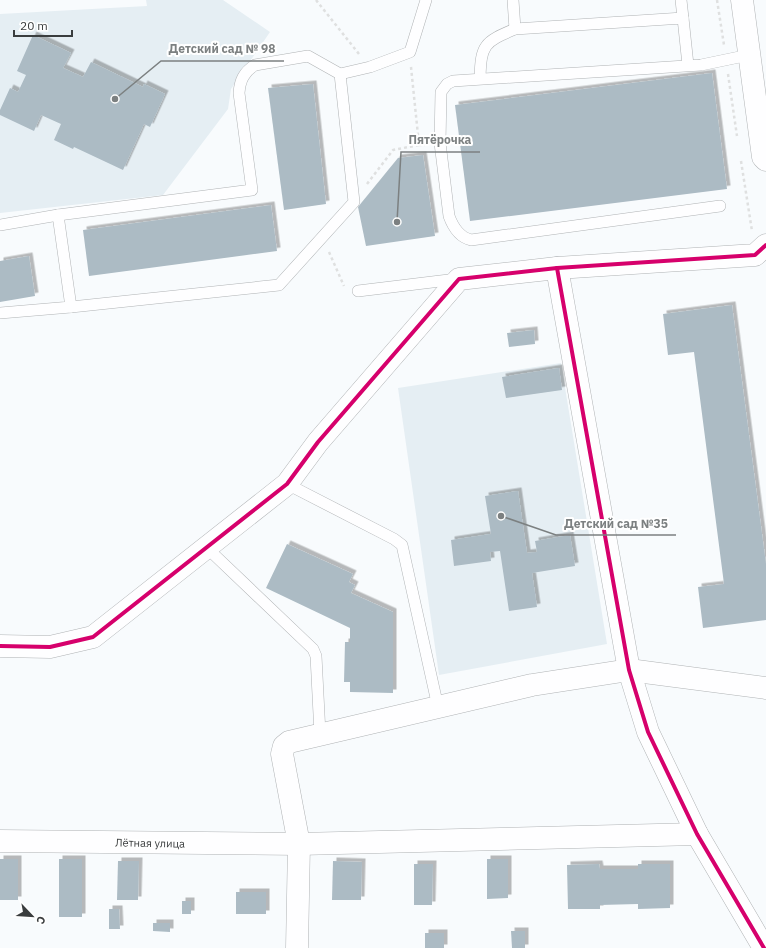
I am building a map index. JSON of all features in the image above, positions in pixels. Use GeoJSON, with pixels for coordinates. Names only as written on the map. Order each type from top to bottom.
{"type":"FeatureCollection","features":[{"type":"Feature","properties":{"kind":"street"},"geometry":{"type":"LineString","coordinates":[[742,0],[763,157],[766,160]]}},
{"type":"Feature","properties":{"kind":"street"},"geometry":{"type":"LineString","coordinates":[[0,646],[50,647],[93,637],[287,484],[318,442],[459,279],[557,268],[761,250]]}},
{"type":"Feature","properties":{"kind":"street"},"geometry":{"type":"LineString","coordinates":[[557,268],[629,670],[648,732],[697,834],[764,948]]}},
{"type":"Feature","properties":{"kind":"street"},"geometry":{"type":"LineString","coordinates":[[297,948],[299,844],[282,754],[284,746],[289,742],[532,685],[629,670],[766,688]]}},
{"type":"Feature","properties":{"kind":"street","name":"Лётная улица"},"geometry":{"type":"LineString","coordinates":[[0,841],[299,844],[697,834]]}},
{"type":"Feature","properties":{"kind":"lane"},"geometry":{"type":"LineString","coordinates":[[0,225],[58,215],[252,190],[240,93],[240,84],[243,76],[255,65],[308,56],[340,74],[370,67],[410,52],[426,0]]}},
{"type":"Feature","properties":{"kind":"lane"},"geometry":{"type":"LineString","coordinates":[[513,0],[515,29]]}},
{"type":"Feature","properties":{"kind":"lane"},"geometry":{"type":"LineString","coordinates":[[681,0],[688,65]]}},
{"type":"Feature","properties":{"kind":"lane"},"geometry":{"type":"LineString","coordinates":[[480,78],[481,55],[487,44],[494,38],[515,29],[683,18]]}},
{"type":"Feature","properties":{"kind":"lane"},"geometry":{"type":"LineString","coordinates":[[720,206],[470,240],[463,238],[452,225],[440,143],[441,92],[446,84],[453,81],[688,65],[749,55]]}},
{"type":"Feature","properties":{"kind":"lane"},"geometry":{"type":"LineString","coordinates":[[0,313],[278,285],[354,202],[340,74]]}},
{"type":"Feature","properties":{"kind":"lane"},"geometry":{"type":"LineString","coordinates":[[58,215],[71,307]]}},
{"type":"Feature","properties":{"kind":"lane"},"geometry":{"type":"LineString","coordinates":[[358,292],[459,279]]}},
{"type":"Feature","properties":{"kind":"lane"},"geometry":{"type":"LineString","coordinates":[[287,484],[394,538],[402,545],[438,707]]}},
{"type":"Feature","properties":{"kind":"lane"},"geometry":{"type":"LineString","coordinates":[[206,547],[313,649],[316,656],[320,734]]}},
{"type":"Feature","properties":{"kind":"path"},"geometry":{"type":"LineString","coordinates":[[316,0],[370,67]]}},
{"type":"Feature","properties":{"kind":"path"},"geometry":{"type":"LineString","coordinates":[[717,0],[738,138]]}},
{"type":"Feature","properties":{"kind":"path"},"geometry":{"type":"LineString","coordinates":[[410,52],[419,145]]}},
{"type":"Feature","properties":{"kind":"path"},"geometry":{"type":"LineString","coordinates":[[354,202],[393,150],[440,143]]}},
{"type":"Feature","properties":{"kind":"path"},"geometry":{"type":"LineString","coordinates":[[740,153],[761,250]]}},
{"type":"Feature","properties":{"kind":"path"},"geometry":{"type":"LineString","coordinates":[[322,237],[344,286],[349,291],[358,292]]}},
{"type":"Feature","properties":{"kind":"shaded area"},"geometry":{"type":"Polygon","coordinates":[[[146,0],[223,0],[270,32],[231,89],[228,109],[163,195],[0,213],[0,14],[147,6],[146,0]]]}},
{"type":"Feature","properties":{"kind":"shaded area"},"geometry":{"type":"Polygon","coordinates":[[[561,363],[607,644],[439,675],[398,388],[561,363]]]}},
{"type":"Feature","properties":{"kind":"building"},"geometry":{"type":"Polygon","coordinates":[[[33,35],[71,53],[63,68],[83,77],[91,62],[143,87],[144,84],[165,94],[150,127],[144,124],[123,170],[74,147],[73,149],[54,140],[61,124],[41,115],[34,131],[0,115],[0,110],[10,88],[18,92],[26,75],[17,71],[33,35]]]}},
{"type":"Feature","properties":{"kind":"building"},"geometry":{"type":"Polygon","coordinates":[[[712,73],[727,189],[470,221],[455,105],[712,73]]]}},
{"type":"Feature","properties":{"kind":"building"},"geometry":{"type":"Polygon","coordinates":[[[313,84],[326,204],[284,210],[268,88],[313,84]]]}},
{"type":"Feature","properties":{"kind":"building"},"geometry":{"type":"Polygon","coordinates":[[[423,155],[435,236],[366,246],[358,207],[398,158],[423,155]]]}},
{"type":"Feature","properties":{"kind":"building"},"geometry":{"type":"Polygon","coordinates":[[[271,205],[277,251],[89,276],[83,230],[271,205]]]}},
{"type":"Feature","properties":{"kind":"building"},"geometry":{"type":"Polygon","coordinates":[[[29,256],[35,296],[0,302],[0,261],[29,256]]]}},
{"type":"Feature","properties":{"kind":"building"},"geometry":{"type":"Polygon","coordinates":[[[732,305],[766,564],[766,620],[703,628],[698,587],[724,584],[694,352],[668,355],[663,314],[732,305]]]}},
{"type":"Feature","properties":{"kind":"building"},"geometry":{"type":"Polygon","coordinates":[[[534,330],[535,344],[509,347],[507,333],[534,330]]]}},
{"type":"Feature","properties":{"kind":"building"},"geometry":{"type":"Polygon","coordinates":[[[559,368],[562,390],[506,398],[502,377],[559,368]]]}},
{"type":"Feature","properties":{"kind":"building"},"geometry":{"type":"Polygon","coordinates":[[[518,491],[527,553],[537,552],[535,541],[570,535],[575,566],[532,573],[537,607],[509,611],[500,551],[490,552],[491,561],[454,566],[451,540],[491,534],[485,496],[518,491]]]}},
{"type":"Feature","properties":{"kind":"building"},"geometry":{"type":"Polygon","coordinates":[[[287,544],[353,574],[349,582],[355,585],[351,593],[393,612],[393,693],[350,692],[350,682],[344,682],[345,642],[350,642],[350,628],[266,588],[287,544]]]}},
{"type":"Feature","properties":{"kind":"building"},"geometry":{"type":"Polygon","coordinates":[[[0,859],[18,859],[18,900],[0,900],[0,859]]]}},
{"type":"Feature","properties":{"kind":"building"},"geometry":{"type":"Polygon","coordinates":[[[59,859],[82,859],[82,917],[59,917],[59,859]]]}},
{"type":"Feature","properties":{"kind":"building"},"geometry":{"type":"Polygon","coordinates":[[[487,859],[508,859],[508,898],[487,899],[487,859]]]}},
{"type":"Feature","properties":{"kind":"building"},"geometry":{"type":"Polygon","coordinates":[[[118,861],[139,861],[138,900],[117,900],[118,861]]]}},
{"type":"Feature","properties":{"kind":"building"},"geometry":{"type":"Polygon","coordinates":[[[333,861],[362,862],[361,900],[332,900],[333,861]]]}},
{"type":"Feature","properties":{"kind":"building"},"geometry":{"type":"Polygon","coordinates":[[[414,864],[433,864],[432,905],[414,905],[414,864]]]}},
{"type":"Feature","properties":{"kind":"building"},"geometry":{"type":"Polygon","coordinates":[[[599,864],[600,869],[638,869],[638,864],[670,864],[670,908],[638,909],[638,904],[600,905],[600,909],[568,909],[567,865],[599,864]]]}},
{"type":"Feature","properties":{"kind":"building"},"geometry":{"type":"Polygon","coordinates":[[[236,892],[266,892],[266,914],[236,914],[236,892]]]}},
{"type":"Feature","properties":{"kind":"building"},"geometry":{"type":"Polygon","coordinates":[[[182,901],[191,901],[191,914],[182,914],[182,901]]]}},
{"type":"Feature","properties":{"kind":"building"},"geometry":{"type":"Polygon","coordinates":[[[109,909],[119,909],[120,929],[109,929],[109,909]]]}},
{"type":"Feature","properties":{"kind":"building"},"geometry":{"type":"Polygon","coordinates":[[[153,923],[170,923],[170,932],[153,931],[153,923]]]}},
{"type":"Feature","properties":{"kind":"building"},"geometry":{"type":"Polygon","coordinates":[[[511,931],[525,931],[525,948],[512,948],[511,931]]]}},
{"type":"Feature","properties":{"kind":"building"},"geometry":{"type":"Polygon","coordinates":[[[425,933],[444,933],[444,948],[425,948],[425,933]]]}},
{"type":"Feature","properties":{"kind":"cycle path"},"geometry":{"type":"LineString","coordinates":[[0,646],[50,647],[93,637],[287,484],[318,442],[459,279],[557,268],[755,255],[766,245]]}},
{"type":"Feature","properties":{"kind":"cycle path"},"geometry":{"type":"LineString","coordinates":[[557,268],[629,670],[648,732],[697,834],[764,948]]}},
{"type":"Feature","properties":{"kind":"place","name":"Детский сад № 98"},"geometry":{"type":"Point","coordinates":[115,99]}},
{"type":"Feature","properties":{"kind":"place","name":"Пятёрочка"},"geometry":{"type":"Point","coordinates":[397,222]}},
{"type":"Feature","properties":{"kind":"place","name":"Детский сад №35"},"geometry":{"type":"Point","coordinates":[501,516]}}]}
